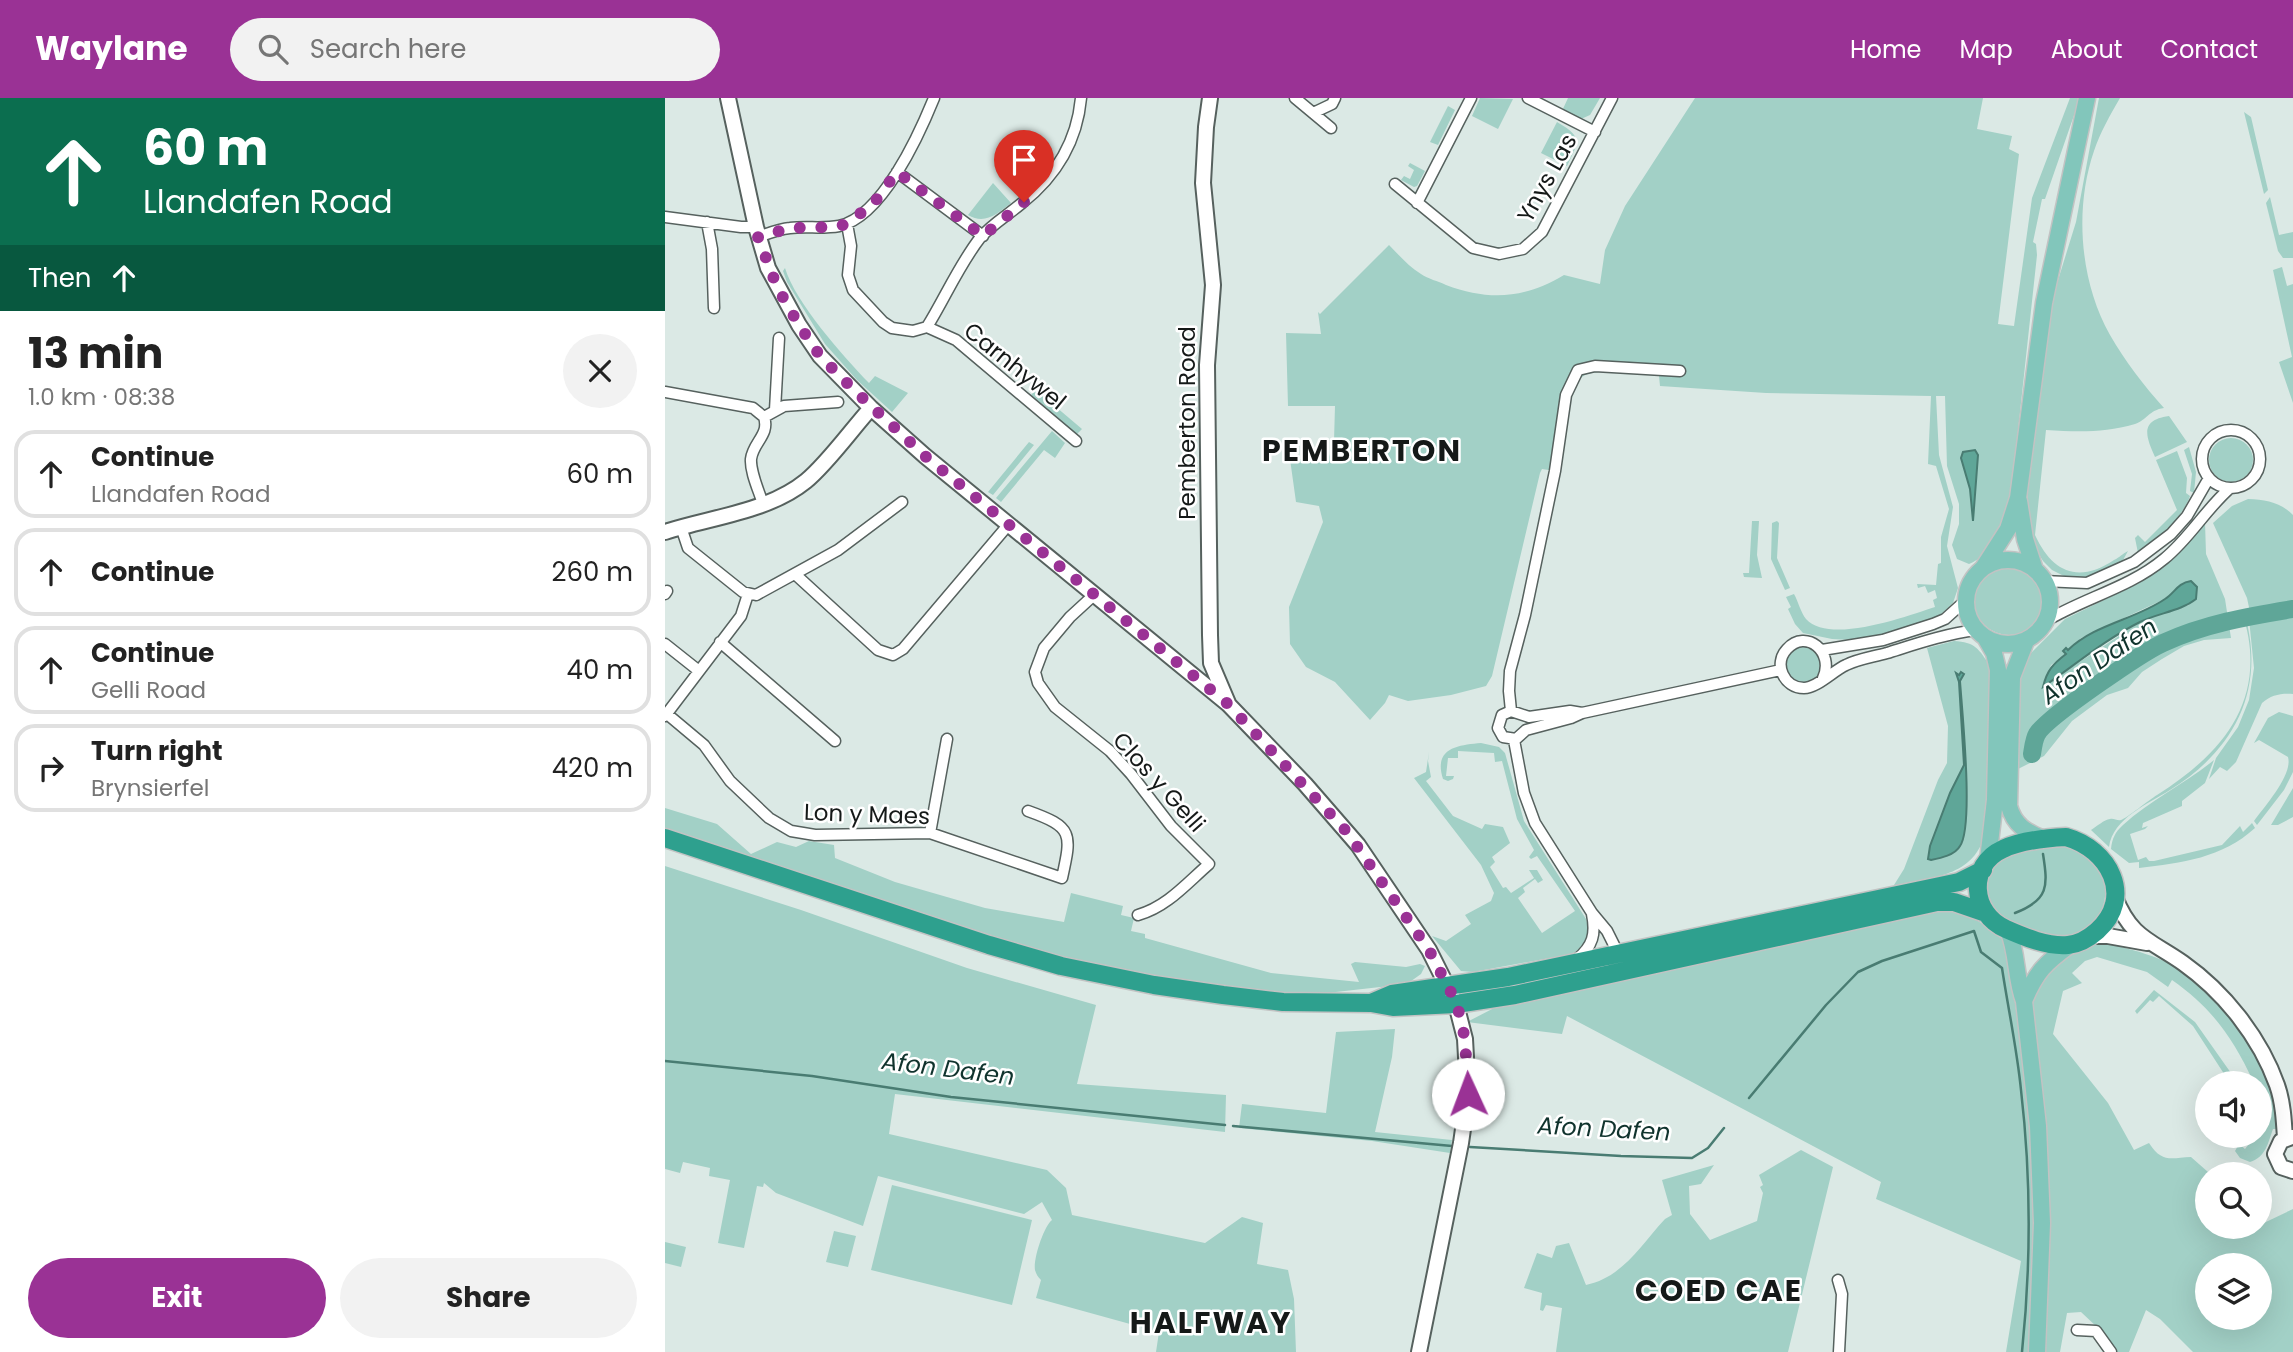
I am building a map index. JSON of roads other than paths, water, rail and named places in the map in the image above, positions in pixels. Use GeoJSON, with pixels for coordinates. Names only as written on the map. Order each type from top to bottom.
{"type":"FeatureCollection","features":[{"type":"Feature","properties":{"kind":"highway"},"geometry":{"type":"LineString","coordinates":[[665,838],[989,945],[1061,966],[1154,985],[1223,995],[1283,1002],[1371,1003],[1394,1007],[1457,1004],[1611,975],[1937,902],[1954,902],[1983,912],[1998,925],[2043,943],[2070,945],[2091,936],[2107,921],[2115,897],[2108,866],[2087,845],[2066,837],[2044,839],[2005,848],[1986,865],[1959,882],[1508,978],[1392,994],[1371,1003]]}},
{"type":"Feature","properties":{"kind":"highway"},"geometry":{"type":"LineString","coordinates":[[1983,912],[1978,882],[1986,865]]}},
{"type":"Feature","properties":{"kind":"main road"},"geometry":{"type":"LineString","coordinates":[[728,98],[757,232],[777,287],[820,356],[871,408],[925,456],[1228,704],[1358,845],[1429,950],[1457,1004],[1465,1039],[1468,1094],[1461,1143],[1419,1352]]}},
{"type":"Feature","properties":{"kind":"main road","name":"Pemberton Road"},"geometry":{"type":"LineString","coordinates":[[1210,98],[1203,183],[1213,285],[1207,387],[1211,663]]}},
{"type":"Feature","properties":{"kind":"main road"},"geometry":{"type":"LineString","coordinates":[[1986,865],[1995,800],[1998,670],[1994,653],[1968,618],[1965,601],[1973,578],[1983,568],[2008,529],[2018,498],[2044,303],[2087,98]]}},
{"type":"Feature","properties":{"kind":"main road"},"geometry":{"type":"LineString","coordinates":[[665,532],[763,504],[807,480],[871,408]]}},
{"type":"Feature","properties":{"kind":"main road"},"geometry":{"type":"LineString","coordinates":[[1981,635],[2002,644],[2013,645],[2026,640],[2038,633],[2050,608],[2049,594],[2025,538],[2018,498]]}},
{"type":"Feature","properties":{"kind":"main road"},"geometry":{"type":"LineString","coordinates":[[1983,568],[2010,560],[2023,563],[2040,575]]}},
{"type":"Feature","properties":{"kind":"main road"},"geometry":{"type":"LineString","coordinates":[[2026,640],[2012,677],[2009,806],[2017,824],[2030,834],[2044,839]]}},
{"type":"Feature","properties":{"kind":"main road"},"geometry":{"type":"LineString","coordinates":[[1184,670],[1200,669],[1211,663],[1228,704]]}},
{"type":"Feature","properties":{"kind":"main road"},"geometry":{"type":"LineString","coordinates":[[2115,897],[2131,927],[2149,943],[2208,982],[2246,1027],[2277,1085],[2284,1113],[2289,1138],[2278,1145],[2276,1159],[2281,1167],[2293,1171]]}},
{"type":"Feature","properties":{"kind":"main road"},"geometry":{"type":"LineString","coordinates":[[2008,930],[2014,943],[2019,987],[2024,1001],[2038,1126],[2042,1223],[2037,1352]]}},
{"type":"Feature","properties":{"kind":"main road"},"geometry":{"type":"LineString","coordinates":[[2091,936],[2149,943]]}},
{"type":"Feature","properties":{"kind":"main road"},"geometry":{"type":"LineString","coordinates":[[2024,1001],[2046,962],[2070,945]]}},
{"type":"Feature","properties":{"kind":"street"},"geometry":{"type":"LineString","coordinates":[[665,218],[741,227],[757,232],[837,227],[846,224],[873,204],[897,172],[917,139],[934,98]]}},
{"type":"Feature","properties":{"kind":"street","name":"Carnhywel"},"geometry":{"type":"LineString","coordinates":[[927,327],[972,249],[1055,171],[1073,140],[1081,98]]}},
{"type":"Feature","properties":{"kind":"street"},"geometry":{"type":"LineString","coordinates":[[1295,98],[1331,128]]}},
{"type":"Feature","properties":{"kind":"street"},"geometry":{"type":"LineString","coordinates":[[1313,113],[1332,104],[1335,98]]}},
{"type":"Feature","properties":{"kind":"street"},"geometry":{"type":"LineString","coordinates":[[1417,203],[1471,98]]}},
{"type":"Feature","properties":{"kind":"street"},"geometry":{"type":"LineString","coordinates":[[1528,98],[1595,132]]}},
{"type":"Feature","properties":{"kind":"street","name":"Ynys Las"},"geometry":{"type":"LineString","coordinates":[[1395,184],[1473,248],[1499,254],[1523,249],[1542,232],[1612,98]]}},
{"type":"Feature","properties":{"kind":"street"},"geometry":{"type":"LineString","coordinates":[[897,172],[983,236]]}},
{"type":"Feature","properties":{"kind":"street"},"geometry":{"type":"LineString","coordinates":[[707,222],[712,249],[714,308]]}},
{"type":"Feature","properties":{"kind":"street","name":"Carnhywel"},"geometry":{"type":"LineString","coordinates":[[846,224],[851,246],[849,275],[853,290],[883,323],[893,328],[913,331],[927,327],[957,340],[1076,441]]}},
{"type":"Feature","properties":{"kind":"street"},"geometry":{"type":"LineString","coordinates":[[775,410],[779,338]]}},
{"type":"Feature","properties":{"kind":"street"},"geometry":{"type":"LineString","coordinates":[[1511,711],[1510,671],[1552,485],[1566,394],[1572,381],[1578,370],[1595,366],[1680,371]]}},
{"type":"Feature","properties":{"kind":"street"},"geometry":{"type":"LineString","coordinates":[[665,392],[753,408],[764,417],[766,430],[754,449],[751,461],[763,504]]}},
{"type":"Feature","properties":{"kind":"street"},"geometry":{"type":"LineString","coordinates":[[764,417],[784,406],[838,402]]}},
{"type":"Feature","properties":{"kind":"street"},"geometry":{"type":"LineString","coordinates":[[2227,431],[2242,433],[2254,443],[2261,461],[2252,479],[2242,486],[2230,488],[2222,487],[2209,478],[2203,460],[2208,442],[2227,431]]}},
{"type":"Feature","properties":{"kind":"street"},"geometry":{"type":"LineString","coordinates":[[2040,575],[2087,583],[2134,562],[2171,534],[2187,516],[2209,478]]}},
{"type":"Feature","properties":{"kind":"street"},"geometry":{"type":"LineString","coordinates":[[2046,621],[2137,578],[2164,559],[2230,488]]}},
{"type":"Feature","properties":{"kind":"street"},"geometry":{"type":"LineString","coordinates":[[681,527],[688,548],[748,594],[757,595],[838,550],[902,502]]}},
{"type":"Feature","properties":{"kind":"street"},"geometry":{"type":"LineString","coordinates":[[796,575],[878,650],[893,655],[903,649],[1009,524]]}},
{"type":"Feature","properties":{"kind":"street"},"geometry":{"type":"LineString","coordinates":[[666,715],[741,616],[748,594]]}},
{"type":"Feature","properties":{"kind":"street","name":"Clos y Gelli"},"geometry":{"type":"LineString","coordinates":[[1094,595],[1070,617],[1044,648],[1035,672],[1038,683],[1055,707],[1117,759],[1171,826],[1209,864],[1168,900],[1149,912],[1138,915]]}},
{"type":"Feature","properties":{"kind":"street"},"geometry":{"type":"LineString","coordinates":[[1965,601],[1945,620],[1883,640],[1822,650],[1808,642],[1793,644],[1782,655],[1781,670],[1789,683],[1803,688],[1811,687],[1846,665],[1939,637],[1981,635]]}},
{"type":"Feature","properties":{"kind":"street"},"geometry":{"type":"LineString","coordinates":[[720,642],[835,741]]}},
{"type":"Feature","properties":{"kind":"street"},"geometry":{"type":"LineString","coordinates":[[665,643],[699,671]]}},
{"type":"Feature","properties":{"kind":"street"},"geometry":{"type":"LineString","coordinates":[[1822,650],[1827,664],[1823,678]]}},
{"type":"Feature","properties":{"kind":"street"},"geometry":{"type":"LineString","coordinates":[[1511,711],[1499,719],[1498,729],[1503,737],[1514,740],[1521,737],[1526,730],[1582,713],[1781,670]]}},
{"type":"Feature","properties":{"kind":"street"},"geometry":{"type":"LineString","coordinates":[[1511,711],[1524,716],[1570,711],[1582,713]]}},
{"type":"Feature","properties":{"kind":"street","name":"Lon y Maes"},"geometry":{"type":"LineString","coordinates":[[666,715],[704,745],[730,781],[769,818],[792,831],[815,835],[930,833],[1062,878],[1070,845],[1065,830],[1053,820],[1028,811]]}},
{"type":"Feature","properties":{"kind":"street"},"geometry":{"type":"LineString","coordinates":[[1524,716],[1526,730]]}},
{"type":"Feature","properties":{"kind":"street"},"geometry":{"type":"LineString","coordinates":[[930,833],[947,739]]}},
{"type":"Feature","properties":{"kind":"street"},"geometry":{"type":"LineString","coordinates":[[1514,740],[1524,793],[1535,823],[1592,914],[1607,931],[1619,954],[1611,975]]}},
{"type":"Feature","properties":{"kind":"street"},"geometry":{"type":"LineString","coordinates":[[1573,964],[1593,940],[1592,914]]}},
{"type":"Feature","properties":{"kind":"street"},"geometry":{"type":"LineString","coordinates":[[1838,1280],[1842,1294],[1839,1352]]}},
{"type":"Feature","properties":{"kind":"street"},"geometry":{"type":"LineString","coordinates":[[2077,1330],[2096,1331],[2111,1352]]}},
{"type":"Feature","properties":{"kind":"waterway","name":"Afon Dafen"},"geometry":{"type":"LineString","coordinates":[[2278,605],[2279,611]]}},
{"type":"Feature","properties":{"kind":"waterway","name":"Afon Dafen"},"geometry":{"type":"LineString","coordinates":[[2032,754],[2036,736],[2044,726],[2117,671],[2152,649],[2179,636],[2211,626],[2293,609]]}},
{"type":"Feature","properties":{"kind":"waterway","name":"Afon Dafen"},"geometry":{"type":"LineString","coordinates":[[2286,610],[2288,615]]}},
{"type":"Feature","properties":{"kind":"waterway","name":"Afon Dafen"},"geometry":{"type":"LineString","coordinates":[[2015,913],[2034,903],[2044,891],[2046,875],[2043,854]]}},
{"type":"Feature","properties":{"kind":"waterway"},"geometry":{"type":"LineString","coordinates":[[1749,1098],[1826,1005],[1858,972],[1882,961],[1974,931],[1981,952],[2002,968],[2019,1075],[2027,1155],[2029,1221],[2022,1352]]}},
{"type":"Feature","properties":{"kind":"waterway","name":"Afon Dafen"},"geometry":{"type":"LineString","coordinates":[[665,1061],[812,1076],[951,1097],[1225,1125]]}},
{"type":"Feature","properties":{"kind":"waterway","name":"Afon Dafen"},"geometry":{"type":"LineString","coordinates":[[1233,1126],[1452,1146]]}},
{"type":"Feature","properties":{"kind":"waterway","name":"Afon Dafen"},"geometry":{"type":"LineString","coordinates":[[1470,1147],[1692,1158],[1708,1148],[1724,1128]]}},
{"type":"Feature","properties":{"kind":"district","name":"PEMBERTON"},"geometry":{"type":"Point","coordinates":[1362,451]}},
{"type":"Feature","properties":{"kind":"district","name":"COED CAE"},"geometry":{"type":"Point","coordinates":[1719,1291]}},
{"type":"Feature","properties":{"kind":"district","name":"HALFWAY"},"geometry":{"type":"Point","coordinates":[1211,1323]}}]}
